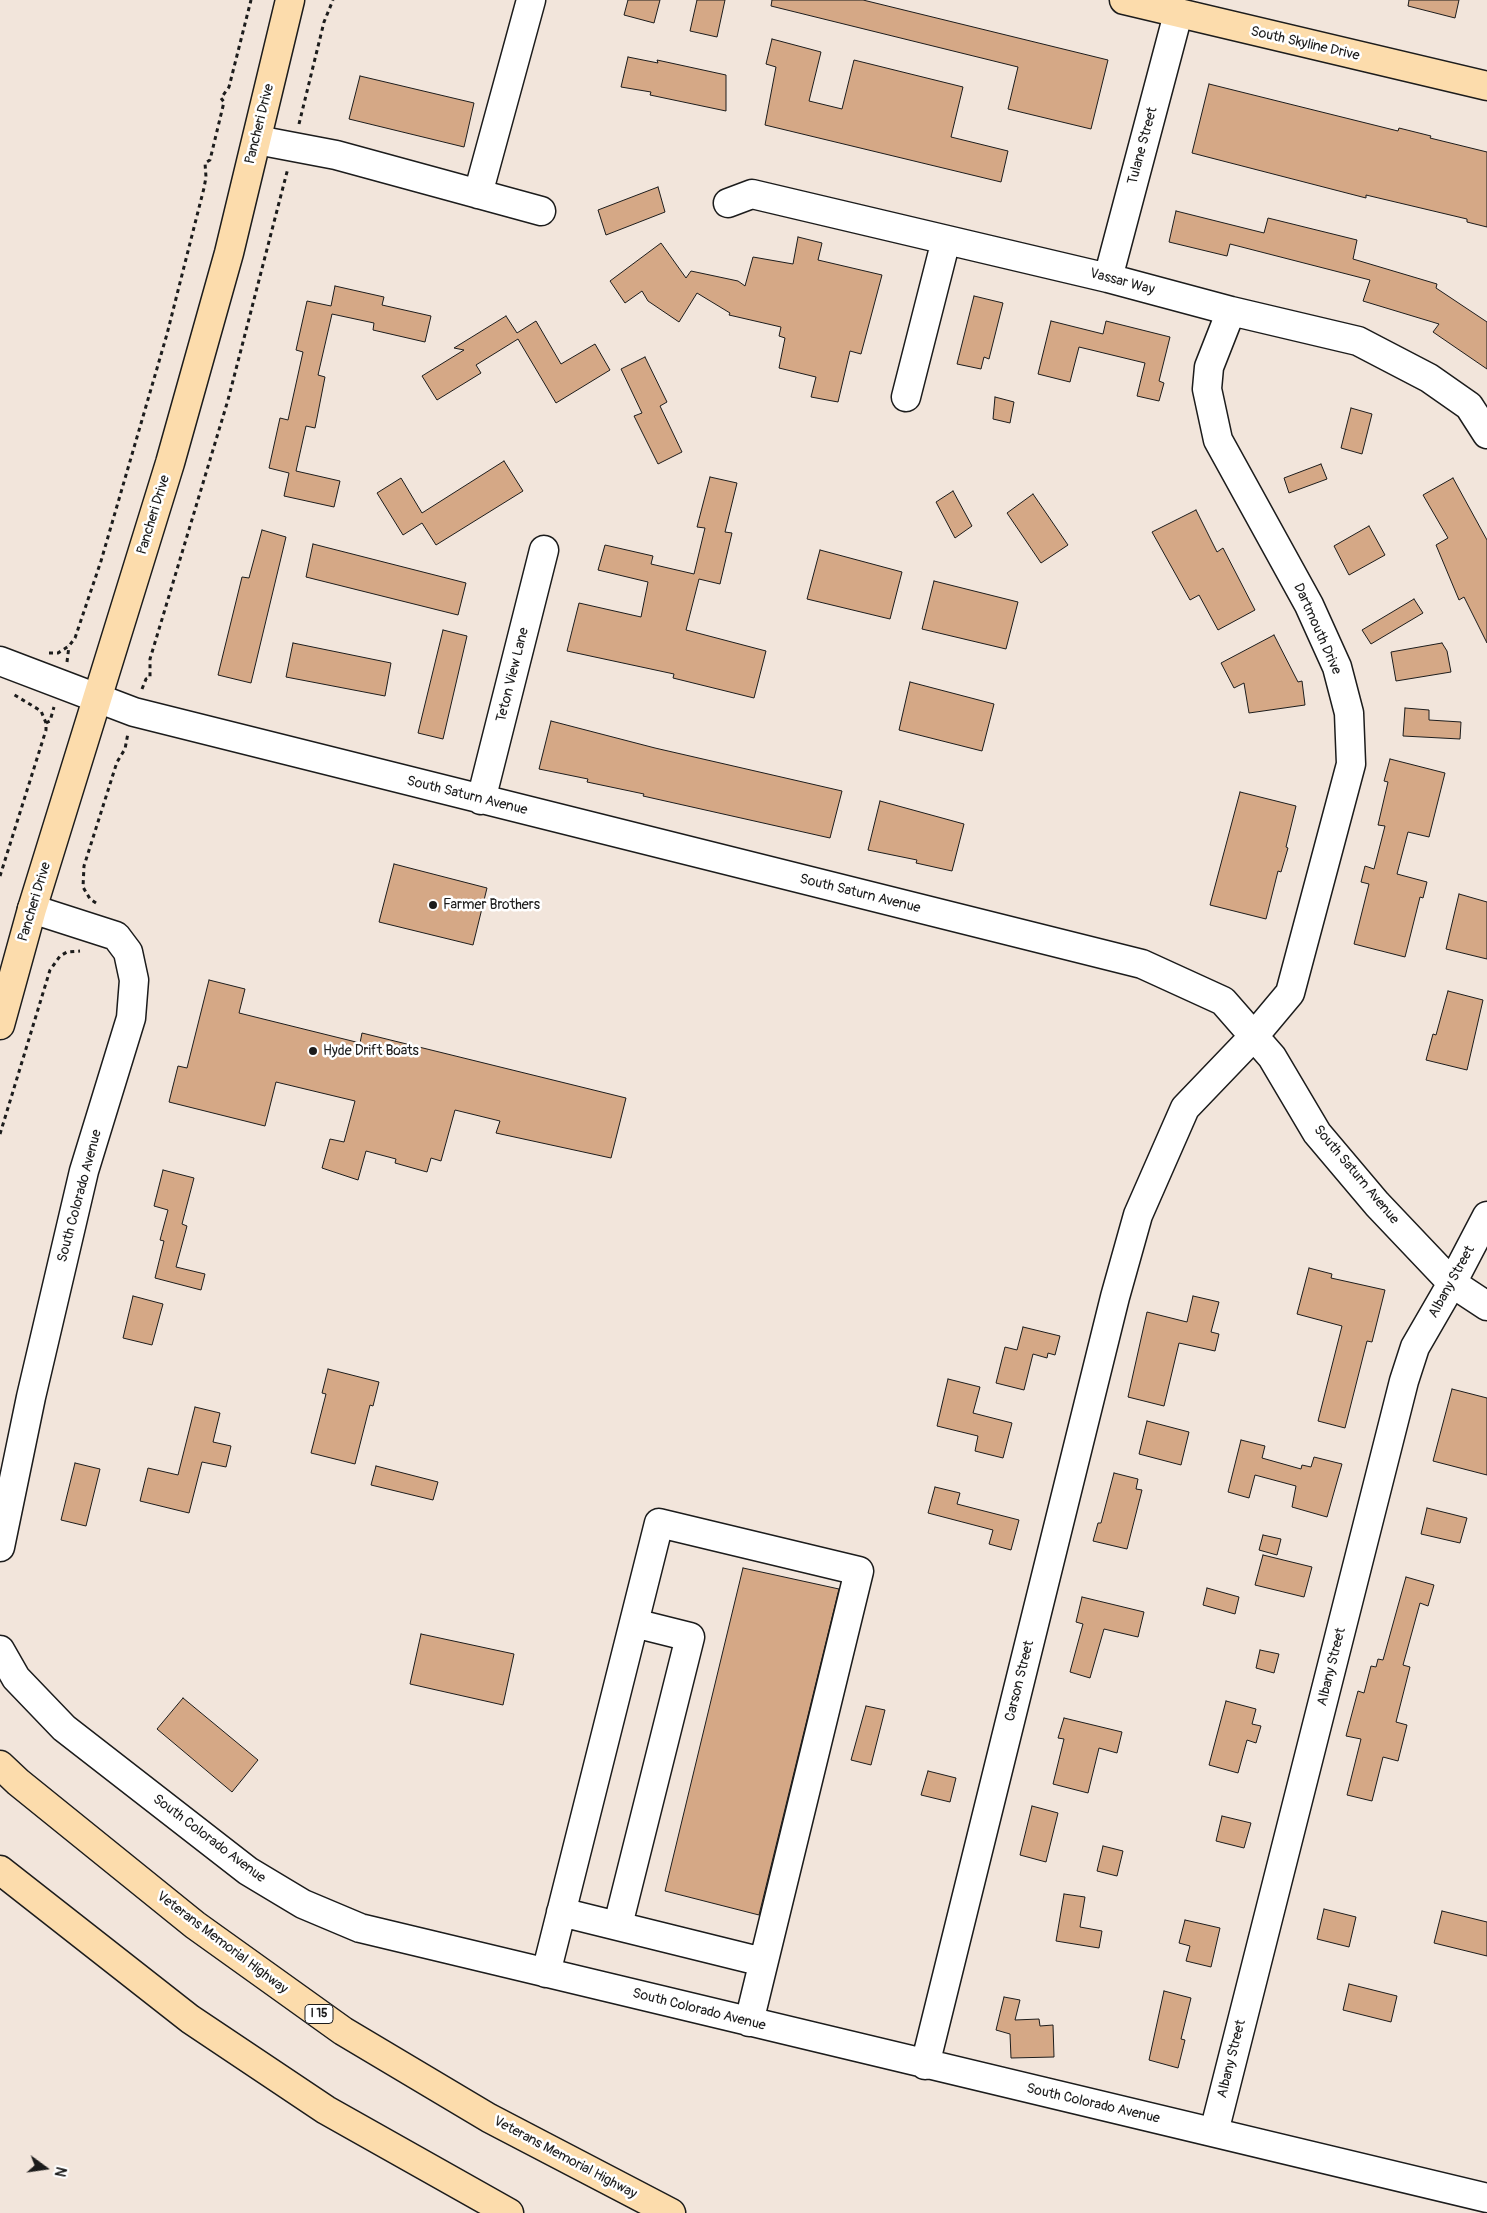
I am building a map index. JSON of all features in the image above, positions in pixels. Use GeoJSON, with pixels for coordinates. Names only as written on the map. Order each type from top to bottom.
{"type":"FeatureCollection","features":[{"type":"Feature","properties":{"kind":"main road","name":"Pancheri Drive"},"geometry":{"type":"LineString","coordinates":[[0,1025],[32,909],[170,462],[228,253],[290,0]]}},
{"type":"Feature","properties":{"kind":"main road","name":"South Skyline Drive"},"geometry":{"type":"LineString","coordinates":[[1124,0],[1487,86]]}},
{"type":"Feature","properties":{"kind":"main road","name":"Veterans Memorial Highway"},"geometry":{"type":"LineString","coordinates":[[0,1765],[18,1782],[195,1926],[343,2030],[489,2118],[671,2213]]}},
{"type":"Feature","properties":{"kind":"main road"},"geometry":{"type":"LineString","coordinates":[[0,1870],[190,2019],[326,2110],[509,2213]]}},
{"type":"Feature","properties":{"kind":"street"},"geometry":{"type":"LineString","coordinates":[[478,194],[531,0]]}},
{"type":"Feature","properties":{"kind":"street","name":"Tulane Street"},"geometry":{"type":"LineString","coordinates":[[1108,278],[1178,14]]}},
{"type":"Feature","properties":{"kind":"street"},"geometry":{"type":"LineString","coordinates":[[256,140],[293,149],[336,155],[541,211]]}},
{"type":"Feature","properties":{"kind":"street","name":"Vassar Way"},"geometry":{"type":"LineString","coordinates":[[728,203],[752,194],[1108,278],[1231,311],[1358,341],[1429,378],[1469,406],[1487,434]]}},
{"type":"Feature","properties":{"kind":"street"},"geometry":{"type":"LineString","coordinates":[[906,397],[946,240]]}},
{"type":"Feature","properties":{"kind":"street","name":"Dartmouth Drive"},"geometry":{"type":"LineString","coordinates":[[1231,311],[1208,367],[1207,389],[1218,440],[1309,605],[1337,667],[1349,712],[1351,764],[1290,993]]}},
{"type":"Feature","properties":{"kind":"street","name":"Teton View Lane"},"geometry":{"type":"LineString","coordinates":[[481,800],[544,550]]}},
{"type":"Feature","properties":{"kind":"street","name":"South Saturn Avenue"},"geometry":{"type":"LineString","coordinates":[[0,661],[98,700],[134,712],[1142,964],[1224,1001],[1272,1057],[1318,1133],[1377,1204],[1452,1284],[1487,1306]]}},
{"type":"Feature","properties":{"kind":"street","name":"South Colorado Avenue"},"geometry":{"type":"LineString","coordinates":[[0,1547],[31,1397],[84,1171],[131,1018],[134,980],[128,952],[116,936],[32,909]]}},
{"type":"Feature","properties":{"kind":"street","name":"Carson Street"},"geometry":{"type":"LineString","coordinates":[[925,2065],[1115,1297],[1138,1215],[1186,1108],[1254,1036],[1290,993]]}},
{"type":"Feature","properties":{"kind":"street","name":"Albany Street"},"geometry":{"type":"LineString","coordinates":[[1214,2132],[1404,1381],[1415,1347],[1452,1284],[1487,1216]]}},
{"type":"Feature","properties":{"kind":"street"},"geometry":{"type":"LineString","coordinates":[[546,1973],[659,1523],[859,1571],[749,2022]]}},
{"type":"Feature","properties":{"kind":"street"},"geometry":{"type":"LineString","coordinates":[[618,1925],[690,1637],[634,1623]]}},
{"type":"Feature","properties":{"kind":"street","name":"South Colorado Avenue"},"geometry":{"type":"LineString","coordinates":[[0,1650],[16,1678],[64,1728],[248,1870],[303,1904],[360,1928],[925,2065],[1487,2198]]}},
{"type":"Feature","properties":{"kind":"street"},"geometry":{"type":"LineString","coordinates":[[562,1912],[763,1962]]}},
{"type":"Feature","properties":{"kind":"path"},"geometry":{"type":"LineString","coordinates":[[46,653],[58,653],[70,646],[75,638],[101,560],[166,334],[204,188],[206,177],[204,163],[210,160],[224,102],[221,98],[229,87],[251,0]]}},
{"type":"Feature","properties":{"kind":"path"},"geometry":{"type":"LineString","coordinates":[[150,677],[150,659],[228,400],[324,22],[333,0]]}},
{"type":"Feature","properties":{"kind":"path"},"geometry":{"type":"LineString","coordinates":[[0,876],[46,730],[41,711],[13,694]]}},
{"type":"Feature","properties":{"kind":"path"},"geometry":{"type":"LineString","coordinates":[[99,905],[86,894],[82,880],[82,871],[117,762],[125,749]]}},
{"type":"Feature","properties":{"kind":"path"},"geometry":{"type":"LineString","coordinates":[[0,1134],[50,970]]}},
{"type":"Feature","properties":{"kind":"building"},"geometry":{"type":"Polygon","coordinates":[[[628,0],[660,0],[654,23],[624,15],[628,0]]]}},
{"type":"Feature","properties":{"kind":"building"},"geometry":{"type":"Polygon","coordinates":[[[697,0],[725,0],[717,37],[690,31],[697,0]]]}},
{"type":"Feature","properties":{"kind":"building"},"geometry":{"type":"Polygon","coordinates":[[[772,0],[863,0],[1108,60],[1091,129],[1008,109],[1018,67],[771,6],[772,0]]]}},
{"type":"Feature","properties":{"kind":"building"},"geometry":{"type":"Polygon","coordinates":[[[1409,0],[1459,0],[1455,18],[1408,6],[1409,0]]]}},
{"type":"Feature","properties":{"kind":"building"},"geometry":{"type":"Polygon","coordinates":[[[772,39],[821,52],[809,101],[842,109],[854,60],[963,87],[951,137],[1008,151],[1001,182],[765,125],[776,67],[766,64],[772,39]]]}},
{"type":"Feature","properties":{"kind":"building"},"geometry":{"type":"Polygon","coordinates":[[[628,57],[658,63],[657,60],[726,75],[726,111],[650,95],[651,92],[621,87],[628,57]]]}},
{"type":"Feature","properties":{"kind":"building"},"geometry":{"type":"Polygon","coordinates":[[[360,76],[474,103],[464,147],[349,119],[360,76]]]}},
{"type":"Feature","properties":{"kind":"building"},"geometry":{"type":"Polygon","coordinates":[[[1209,84],[1398,131],[1399,128],[1487,152],[1487,227],[1467,222],[1467,219],[1366,195],[1366,198],[1192,153],[1209,84]]]}},
{"type":"Feature","properties":{"kind":"building"},"geometry":{"type":"Polygon","coordinates":[[[658,187],[665,212],[606,235],[598,210],[658,187]]]}},
{"type":"Feature","properties":{"kind":"building"},"geometry":{"type":"Polygon","coordinates":[[[1176,211],[1264,233],[1268,218],[1357,240],[1353,259],[1437,284],[1436,288],[1487,322],[1487,369],[1433,332],[1439,324],[1363,301],[1370,280],[1230,244],[1227,256],[1169,242],[1176,211]]]}},
{"type":"Feature","properties":{"kind":"building"},"geometry":{"type":"Polygon","coordinates":[[[798,237],[822,243],[818,260],[882,275],[861,354],[850,351],[838,402],[811,397],[816,377],[779,368],[785,338],[779,336],[781,327],[729,315],[730,313],[697,293],[679,322],[648,301],[642,291],[625,303],[610,281],[661,243],[686,278],[691,271],[738,281],[745,286],[753,257],[793,264],[798,237]]]}},
{"type":"Feature","properties":{"kind":"building"},"geometry":{"type":"Polygon","coordinates":[[[335,286],[384,297],[382,305],[431,316],[425,342],[373,330],[374,323],[332,314],[318,375],[325,377],[315,428],[306,426],[296,471],[340,481],[334,507],[284,496],[289,473],[269,468],[280,418],[288,420],[303,352],[296,350],[307,301],[331,306],[335,286]]]}},
{"type":"Feature","properties":{"kind":"building"},"geometry":{"type":"Polygon","coordinates":[[[974,296],[1003,303],[989,359],[984,357],[981,369],[957,364],[974,296]]]}},
{"type":"Feature","properties":{"kind":"building"},"geometry":{"type":"Polygon","coordinates":[[[506,316],[517,333],[536,321],[561,364],[595,344],[610,370],[556,403],[518,339],[476,365],[481,373],[437,400],[422,376],[464,350],[454,348],[506,316]]]}},
{"type":"Feature","properties":{"kind":"building"},"geometry":{"type":"Polygon","coordinates":[[[1051,321],[1103,334],[1106,321],[1170,337],[1159,381],[1164,383],[1159,401],[1137,396],[1145,363],[1079,347],[1070,382],[1038,374],[1051,321]]]}},
{"type":"Feature","properties":{"kind":"building"},"geometry":{"type":"Polygon","coordinates":[[[645,357],[667,402],[660,406],[682,452],[658,464],[634,416],[642,413],[621,369],[645,357]]]}},
{"type":"Feature","properties":{"kind":"building"},"geometry":{"type":"Polygon","coordinates":[[[995,397],[1014,402],[1010,423],[993,419],[995,397]]]}},
{"type":"Feature","properties":{"kind":"building"},"geometry":{"type":"Polygon","coordinates":[[[1351,408],[1372,414],[1362,454],[1341,448],[1351,408]]]}},
{"type":"Feature","properties":{"kind":"building"},"geometry":{"type":"Polygon","coordinates":[[[504,461],[523,491],[436,545],[422,523],[403,535],[377,493],[401,478],[422,513],[504,461]]]}},
{"type":"Feature","properties":{"kind":"building"},"geometry":{"type":"Polygon","coordinates":[[[1321,464],[1327,479],[1289,493],[1284,478],[1321,464]]]}},
{"type":"Feature","properties":{"kind":"building"},"geometry":{"type":"Polygon","coordinates":[[[710,477],[737,483],[725,532],[732,533],[720,584],[699,579],[686,630],[766,651],[754,698],[673,678],[674,674],[567,651],[579,603],[641,617],[648,582],[598,570],[605,545],[653,556],[651,564],[694,574],[705,528],[697,527],[710,477]]]}},
{"type":"Feature","properties":{"kind":"building"},"geometry":{"type":"Polygon","coordinates":[[[1453,478],[1487,540],[1487,643],[1464,597],[1459,600],[1436,545],[1448,538],[1423,495],[1453,478]]]}},
{"type":"Feature","properties":{"kind":"building"},"geometry":{"type":"Polygon","coordinates":[[[953,491],[972,526],[955,538],[936,502],[953,491]]]}},
{"type":"Feature","properties":{"kind":"building"},"geometry":{"type":"Polygon","coordinates":[[[1033,494],[1068,545],[1041,563],[1007,513],[1033,494]]]}},
{"type":"Feature","properties":{"kind":"building"},"geometry":{"type":"Polygon","coordinates":[[[1196,510],[1217,552],[1223,548],[1255,610],[1218,630],[1199,595],[1190,600],[1152,532],[1196,510]]]}},
{"type":"Feature","properties":{"kind":"building"},"geometry":{"type":"Polygon","coordinates":[[[1369,526],[1385,555],[1349,575],[1334,546],[1369,526]]]}},
{"type":"Feature","properties":{"kind":"building"},"geometry":{"type":"Polygon","coordinates":[[[262,530],[286,537],[251,683],[218,675],[242,577],[249,578],[262,530]]]}},
{"type":"Feature","properties":{"kind":"building"},"geometry":{"type":"Polygon","coordinates":[[[313,544],[466,583],[458,615],[306,577],[313,544]]]}},
{"type":"Feature","properties":{"kind":"building"},"geometry":{"type":"Polygon","coordinates":[[[820,550],[902,572],[890,619],[807,599],[820,550]]]}},
{"type":"Feature","properties":{"kind":"building"},"geometry":{"type":"Polygon","coordinates":[[[934,581],[1018,602],[1006,649],[922,629],[934,581]]]}},
{"type":"Feature","properties":{"kind":"building"},"geometry":{"type":"Polygon","coordinates":[[[1414,599],[1423,613],[1371,644],[1362,630],[1414,599]]]}},
{"type":"Feature","properties":{"kind":"building"},"geometry":{"type":"Polygon","coordinates":[[[443,630],[467,636],[443,739],[418,733],[443,630]]]}},
{"type":"Feature","properties":{"kind":"building"},"geometry":{"type":"Polygon","coordinates":[[[1274,635],[1298,682],[1302,681],[1305,705],[1249,713],[1244,683],[1234,688],[1221,663],[1274,635]]]}},
{"type":"Feature","properties":{"kind":"building"},"geometry":{"type":"Polygon","coordinates":[[[293,643],[391,663],[385,696],[286,677],[293,643]]]}},
{"type":"Feature","properties":{"kind":"building"},"geometry":{"type":"Polygon","coordinates":[[[1442,643],[1447,651],[1451,672],[1396,681],[1391,652],[1442,643]]]}},
{"type":"Feature","properties":{"kind":"building"},"geometry":{"type":"Polygon","coordinates":[[[910,682],[994,704],[982,751],[899,730],[910,682]]]}},
{"type":"Feature","properties":{"kind":"building"},"geometry":{"type":"Polygon","coordinates":[[[1405,708],[1429,710],[1429,720],[1461,722],[1460,739],[1403,736],[1405,708]]]}},
{"type":"Feature","properties":{"kind":"building"},"geometry":{"type":"Polygon","coordinates":[[[551,721],[655,748],[842,791],[830,838],[643,796],[644,794],[587,782],[588,779],[539,769],[551,721]]]}},
{"type":"Feature","properties":{"kind":"building"},"geometry":{"type":"Polygon","coordinates":[[[1390,759],[1445,773],[1429,837],[1408,832],[1397,874],[1427,882],[1423,898],[1420,897],[1405,957],[1354,944],[1369,884],[1361,882],[1365,866],[1374,869],[1385,826],[1378,825],[1388,782],[1384,781],[1390,759]]]}},
{"type":"Feature","properties":{"kind":"building"},"geometry":{"type":"Polygon","coordinates":[[[1240,792],[1296,806],[1286,847],[1288,848],[1281,872],[1278,871],[1266,919],[1210,905],[1240,792]]]}},
{"type":"Feature","properties":{"kind":"building"},"geometry":{"type":"Polygon","coordinates":[[[880,801],[964,824],[952,871],[916,863],[917,860],[868,850],[880,801]]]}},
{"type":"Feature","properties":{"kind":"building","name":"Farmer Brothers"},"geometry":{"type":"Polygon","coordinates":[[[394,864],[487,888],[473,945],[379,922],[394,864]]]}},
{"type":"Feature","properties":{"kind":"building"},"geometry":{"type":"Polygon","coordinates":[[[1459,894],[1487,902],[1487,959],[1446,949],[1459,894]]]}},
{"type":"Feature","properties":{"kind":"building"},"geometry":{"type":"Polygon","coordinates":[[[209,980],[245,989],[239,1013],[360,1043],[362,1033],[626,1098],[611,1158],[496,1133],[500,1121],[455,1110],[441,1161],[431,1158],[427,1172],[395,1163],[396,1159],[366,1151],[358,1180],[322,1168],[330,1139],[344,1142],[355,1101],[276,1082],[265,1126],[169,1102],[178,1066],[187,1068],[209,980]]]}},
{"type":"Feature","properties":{"kind":"building"},"geometry":{"type":"Polygon","coordinates":[[[1448,991],[1483,1000],[1467,1070],[1426,1060],[1433,1034],[1436,1035],[1448,991]]]}},
{"type":"Feature","properties":{"kind":"building"},"geometry":{"type":"Polygon","coordinates":[[[163,1170],[194,1178],[182,1224],[187,1226],[176,1267],[205,1274],[201,1290],[155,1278],[164,1241],[160,1240],[168,1210],[154,1206],[163,1170]]]}},
{"type":"Feature","properties":{"kind":"building"},"geometry":{"type":"Polygon","coordinates":[[[1309,1268],[1332,1274],[1331,1278],[1385,1290],[1372,1342],[1367,1341],[1345,1428],[1318,1421],[1342,1326],[1297,1314],[1309,1268]]]}},
{"type":"Feature","properties":{"kind":"building"},"geometry":{"type":"Polygon","coordinates":[[[133,1296],[163,1304],[152,1345],[123,1338],[133,1296]]]}},
{"type":"Feature","properties":{"kind":"building"},"geometry":{"type":"Polygon","coordinates":[[[1193,1296],[1219,1302],[1211,1332],[1219,1334],[1215,1351],[1179,1343],[1164,1406],[1128,1397],[1147,1312],[1187,1322],[1193,1296]]]}},
{"type":"Feature","properties":{"kind":"building"},"geometry":{"type":"Polygon","coordinates":[[[1023,1327],[1060,1336],[1055,1355],[1048,1353],[1047,1358],[1033,1354],[1024,1390],[996,1383],[1005,1347],[1017,1350],[1023,1327]]]}},
{"type":"Feature","properties":{"kind":"building"},"geometry":{"type":"Polygon","coordinates":[[[328,1369],[379,1382],[373,1406],[370,1405],[355,1464],[311,1453],[326,1394],[322,1393],[328,1369]]]}},
{"type":"Feature","properties":{"kind":"building"},"geometry":{"type":"Polygon","coordinates":[[[948,1379],[980,1387],[973,1413],[1012,1423],[1003,1458],[975,1451],[978,1436],[937,1426],[948,1379]]]}},
{"type":"Feature","properties":{"kind":"building"},"geometry":{"type":"Polygon","coordinates":[[[1452,1389],[1487,1398],[1487,1475],[1433,1461],[1452,1389]]]}},
{"type":"Feature","properties":{"kind":"building"},"geometry":{"type":"Polygon","coordinates":[[[195,1407],[220,1413],[213,1442],[231,1446],[226,1467],[202,1462],[189,1513],[140,1501],[148,1468],[178,1475],[195,1407]]]}},
{"type":"Feature","properties":{"kind":"building"},"geometry":{"type":"Polygon","coordinates":[[[1147,1421],[1189,1432],[1181,1465],[1139,1454],[1147,1421]]]}},
{"type":"Feature","properties":{"kind":"building"},"geometry":{"type":"Polygon","coordinates":[[[1241,1440],[1265,1446],[1262,1458],[1301,1469],[1302,1465],[1311,1467],[1314,1457],[1342,1464],[1327,1517],[1292,1507],[1296,1486],[1255,1475],[1249,1498],[1228,1492],[1241,1440]]]}},
{"type":"Feature","properties":{"kind":"building"},"geometry":{"type":"Polygon","coordinates":[[[75,1463],[100,1469],[86,1526],[61,1520],[75,1463]]]}},
{"type":"Feature","properties":{"kind":"building"},"geometry":{"type":"Polygon","coordinates":[[[376,1466],[438,1482],[433,1500],[371,1485],[376,1466]]]}},
{"type":"Feature","properties":{"kind":"building"},"geometry":{"type":"Polygon","coordinates":[[[1114,1473],[1138,1479],[1136,1489],[1142,1490],[1127,1549],[1093,1541],[1098,1523],[1101,1523],[1114,1473]]]}},
{"type":"Feature","properties":{"kind":"building"},"geometry":{"type":"Polygon","coordinates":[[[935,1487],[960,1493],[957,1504],[1019,1520],[1011,1550],[989,1544],[993,1530],[928,1513],[935,1487]]]}},
{"type":"Feature","properties":{"kind":"building"},"geometry":{"type":"Polygon","coordinates":[[[1427,1508],[1467,1518],[1460,1543],[1421,1534],[1427,1508]]]}},
{"type":"Feature","properties":{"kind":"building"},"geometry":{"type":"Polygon","coordinates":[[[1263,1535],[1281,1539],[1277,1555],[1259,1550],[1263,1535]]]}},
{"type":"Feature","properties":{"kind":"building"},"geometry":{"type":"Polygon","coordinates":[[[1263,1555],[1312,1567],[1304,1597],[1255,1585],[1263,1555]]]}},
{"type":"Feature","properties":{"kind":"building"},"geometry":{"type":"Polygon","coordinates":[[[743,1568],[839,1589],[759,1915],[665,1891],[743,1568]]]}},
{"type":"Feature","properties":{"kind":"building"},"geometry":{"type":"Polygon","coordinates":[[[1406,1577],[1434,1585],[1428,1606],[1420,1603],[1403,1665],[1410,1667],[1396,1722],[1407,1725],[1398,1761],[1383,1757],[1372,1801],[1347,1795],[1361,1739],[1346,1736],[1358,1691],[1364,1693],[1371,1666],[1376,1667],[1378,1659],[1383,1660],[1406,1577]]]}},
{"type":"Feature","properties":{"kind":"building"},"geometry":{"type":"Polygon","coordinates":[[[1207,1588],[1239,1597],[1235,1614],[1203,1605],[1207,1588]]]}},
{"type":"Feature","properties":{"kind":"building"},"geometry":{"type":"Polygon","coordinates":[[[1082,1597],[1144,1612],[1138,1637],[1104,1629],[1090,1678],[1070,1672],[1083,1624],[1076,1622],[1082,1597]]]}},
{"type":"Feature","properties":{"kind":"building"},"geometry":{"type":"Polygon","coordinates":[[[421,1634],[514,1654],[503,1705],[410,1684],[421,1634]]]}},
{"type":"Feature","properties":{"kind":"building"},"geometry":{"type":"Polygon","coordinates":[[[1260,1650],[1279,1654],[1274,1673],[1256,1668],[1260,1650]]]}},
{"type":"Feature","properties":{"kind":"building"},"geometry":{"type":"Polygon","coordinates":[[[183,1698],[258,1760],[232,1792],[157,1729],[183,1698]]]}},
{"type":"Feature","properties":{"kind":"building"},"geometry":{"type":"Polygon","coordinates":[[[1226,1701],[1256,1709],[1252,1724],[1261,1726],[1256,1743],[1247,1740],[1238,1773],[1209,1765],[1226,1701]]]}},
{"type":"Feature","properties":{"kind":"building"},"geometry":{"type":"Polygon","coordinates":[[[866,1706],[885,1710],[871,1765],[851,1760],[866,1706]]]}},
{"type":"Feature","properties":{"kind":"building"},"geometry":{"type":"Polygon","coordinates":[[[1064,1718],[1122,1732],[1117,1753],[1099,1748],[1088,1793],[1053,1784],[1064,1739],[1058,1738],[1064,1718]]]}},
{"type":"Feature","properties":{"kind":"building"},"geometry":{"type":"Polygon","coordinates":[[[928,1771],[956,1778],[950,1802],[921,1795],[928,1771]]]}},
{"type":"Feature","properties":{"kind":"building"},"geometry":{"type":"Polygon","coordinates":[[[1032,1806],[1058,1813],[1046,1862],[1020,1855],[1032,1806]]]}},
{"type":"Feature","properties":{"kind":"building"},"geometry":{"type":"Polygon","coordinates":[[[1222,1816],[1251,1823],[1244,1848],[1216,1841],[1222,1816]]]}},
{"type":"Feature","properties":{"kind":"building"},"geometry":{"type":"Polygon","coordinates":[[[1103,1846],[1123,1851],[1117,1876],[1097,1871],[1103,1846]]]}},
{"type":"Feature","properties":{"kind":"building"},"geometry":{"type":"Polygon","coordinates":[[[1064,1894],[1085,1897],[1080,1927],[1102,1931],[1099,1948],[1056,1941],[1064,1894]]]}},
{"type":"Feature","properties":{"kind":"building"},"geometry":{"type":"Polygon","coordinates":[[[1324,1909],[1356,1917],[1349,1947],[1317,1939],[1324,1909]]]}},
{"type":"Feature","properties":{"kind":"building"},"geometry":{"type":"Polygon","coordinates":[[[1442,1911],[1487,1922],[1487,1956],[1434,1943],[1442,1911]]]}},
{"type":"Feature","properties":{"kind":"building"},"geometry":{"type":"Polygon","coordinates":[[[1185,1920],[1220,1928],[1211,1967],[1186,1961],[1190,1946],[1179,1943],[1185,1920]]]}},
{"type":"Feature","properties":{"kind":"building"},"geometry":{"type":"Polygon","coordinates":[[[1349,1984],[1397,1996],[1391,2022],[1343,2010],[1349,1984]]]}},
{"type":"Feature","properties":{"kind":"building"},"geometry":{"type":"Polygon","coordinates":[[[1164,1991],[1191,1998],[1181,2039],[1185,2040],[1178,2068],[1149,2060],[1164,1991]]]}},
{"type":"Feature","properties":{"kind":"building"},"geometry":{"type":"Polygon","coordinates":[[[1004,1997],[1020,2000],[1015,2020],[1039,2019],[1040,2026],[1053,2025],[1054,2057],[1011,2058],[1010,2034],[996,2030],[1004,1997]]]}},
{"type":"Feature","properties":{"kind":"place","name":"Farmer Brothers"},"geometry":{"type":"Point","coordinates":[433,905]}},
{"type":"Feature","properties":{"kind":"place","name":"Hyde Drift Boats"},"geometry":{"type":"Point","coordinates":[313,1051]}}]}
